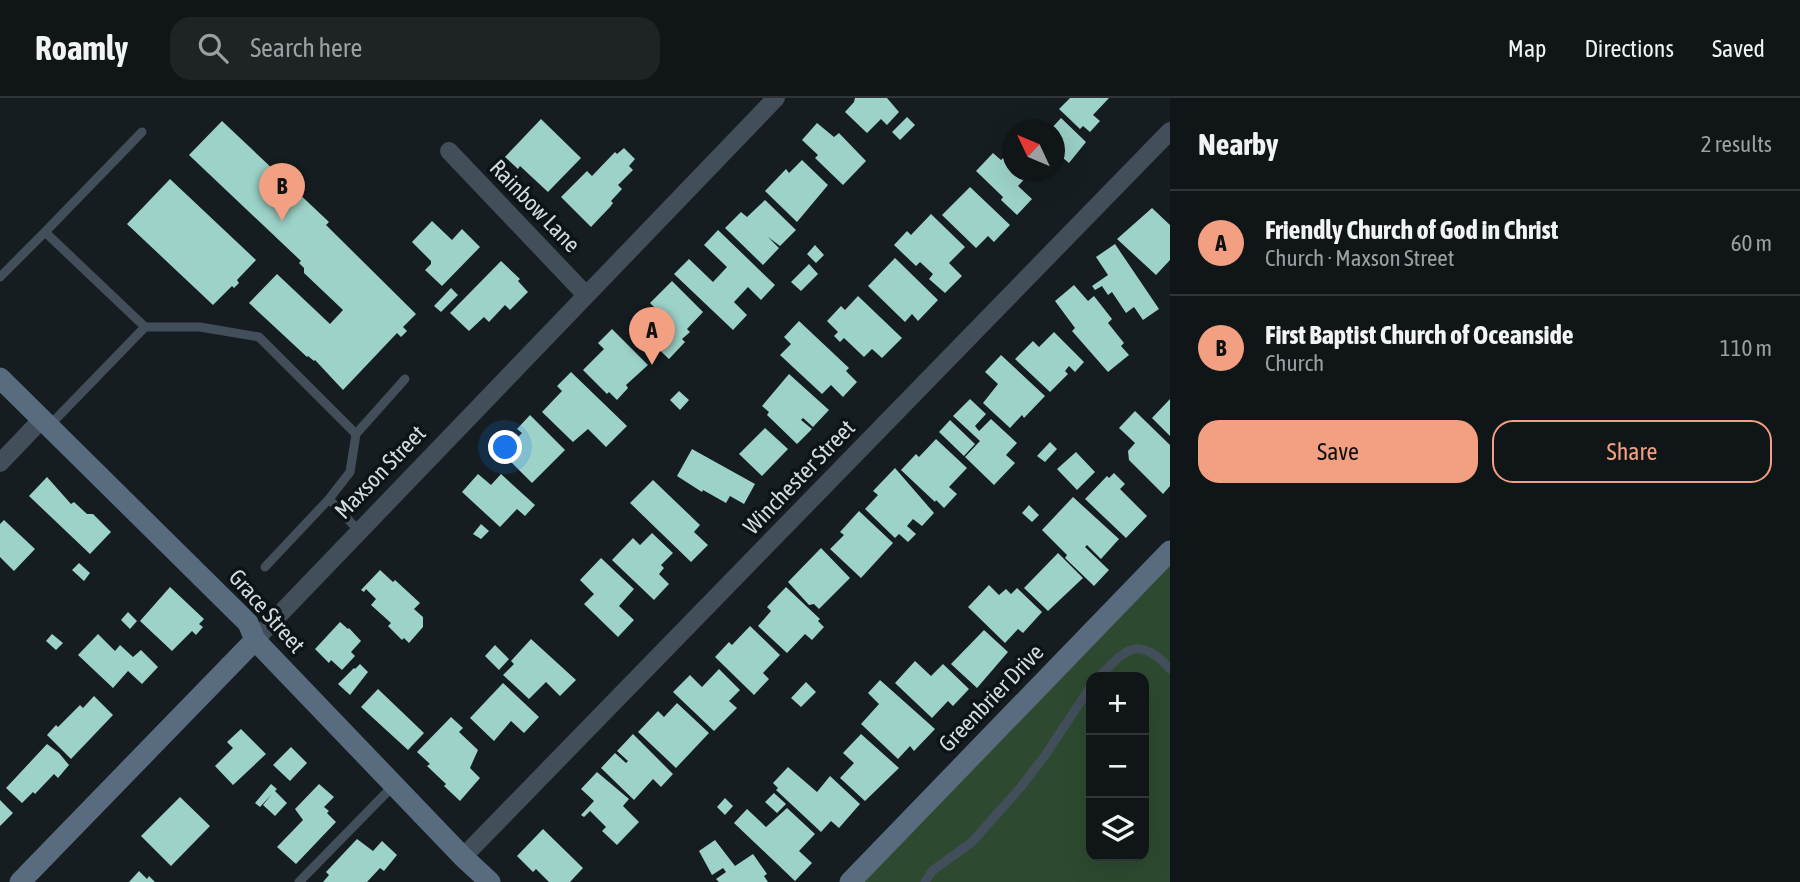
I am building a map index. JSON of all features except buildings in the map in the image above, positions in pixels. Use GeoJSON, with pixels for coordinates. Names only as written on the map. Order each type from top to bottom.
{"type":"FeatureCollection","features":[{"type":"Feature","properties":{"kind":"street","name":"Maxson Street"},"geometry":{"type":"LineString","coordinates":[[20,882],[776,98]]}},
{"type":"Feature","properties":{"kind":"street","name":"Winchester Street"},"geometry":{"type":"LineString","coordinates":[[463,857],[1170,131]]}},
{"type":"Feature","properties":{"kind":"street","name":"Rainbow Lane"},"geometry":{"type":"LineString","coordinates":[[449,151],[586,295]]}},
{"type":"Feature","properties":{"kind":"street","name":"Grace Street"},"geometry":{"type":"LineString","coordinates":[[0,377],[248,623],[254,640],[463,857],[491,882]]}},
{"type":"Feature","properties":{"kind":"street"},"geometry":{"type":"LineString","coordinates":[[0,463],[46,422]]}},
{"type":"Feature","properties":{"kind":"street","name":"Greenbrier Drive"},"geometry":{"type":"LineString","coordinates":[[850,882],[1170,551]]}},
{"type":"Feature","properties":{"kind":"lane"},"geometry":{"type":"LineString","coordinates":[[0,277],[142,132]]}},
{"type":"Feature","properties":{"kind":"lane"},"geometry":{"type":"LineString","coordinates":[[45,232],[145,327],[200,327],[259,337],[356,434]]}},
{"type":"Feature","properties":{"kind":"lane"},"geometry":{"type":"LineString","coordinates":[[46,422],[145,327]]}},
{"type":"Feature","properties":{"kind":"lane"},"geometry":{"type":"LineString","coordinates":[[265,567],[330,499],[350,472],[356,434],[405,379]]}},
{"type":"Feature","properties":{"kind":"lane"},"geometry":{"type":"LineString","coordinates":[[330,499],[359,531]]}},
{"type":"Feature","properties":{"kind":"lane"},"geometry":{"type":"LineString","coordinates":[[1104,672],[1129,649],[1140,647],[1153,652],[1170,669]]}},
{"type":"Feature","properties":{"kind":"lane"},"geometry":{"type":"LineString","coordinates":[[925,882],[940,864],[954,857],[972,842],[1020,788],[1086,694]]}},
{"type":"Feature","properties":{"kind":"lane"},"geometry":{"type":"LineString","coordinates":[[299,882],[394,785]]}},
{"type":"Feature","properties":{"kind":"green space"},"geometry":{"type":"Polygon","coordinates":[[[1170,550],[1170,882],[850,882],[1170,550]]]}},
{"type":"Feature","properties":{"kind":"place","name":"First Baptist Church of Oceanside"},"geometry":{"type":"Point","coordinates":[282,221]}},
{"type":"Feature","properties":{"kind":"place","name":"Friendly Church of God in Christ"},"geometry":{"type":"Point","coordinates":[652,365]}}]}
